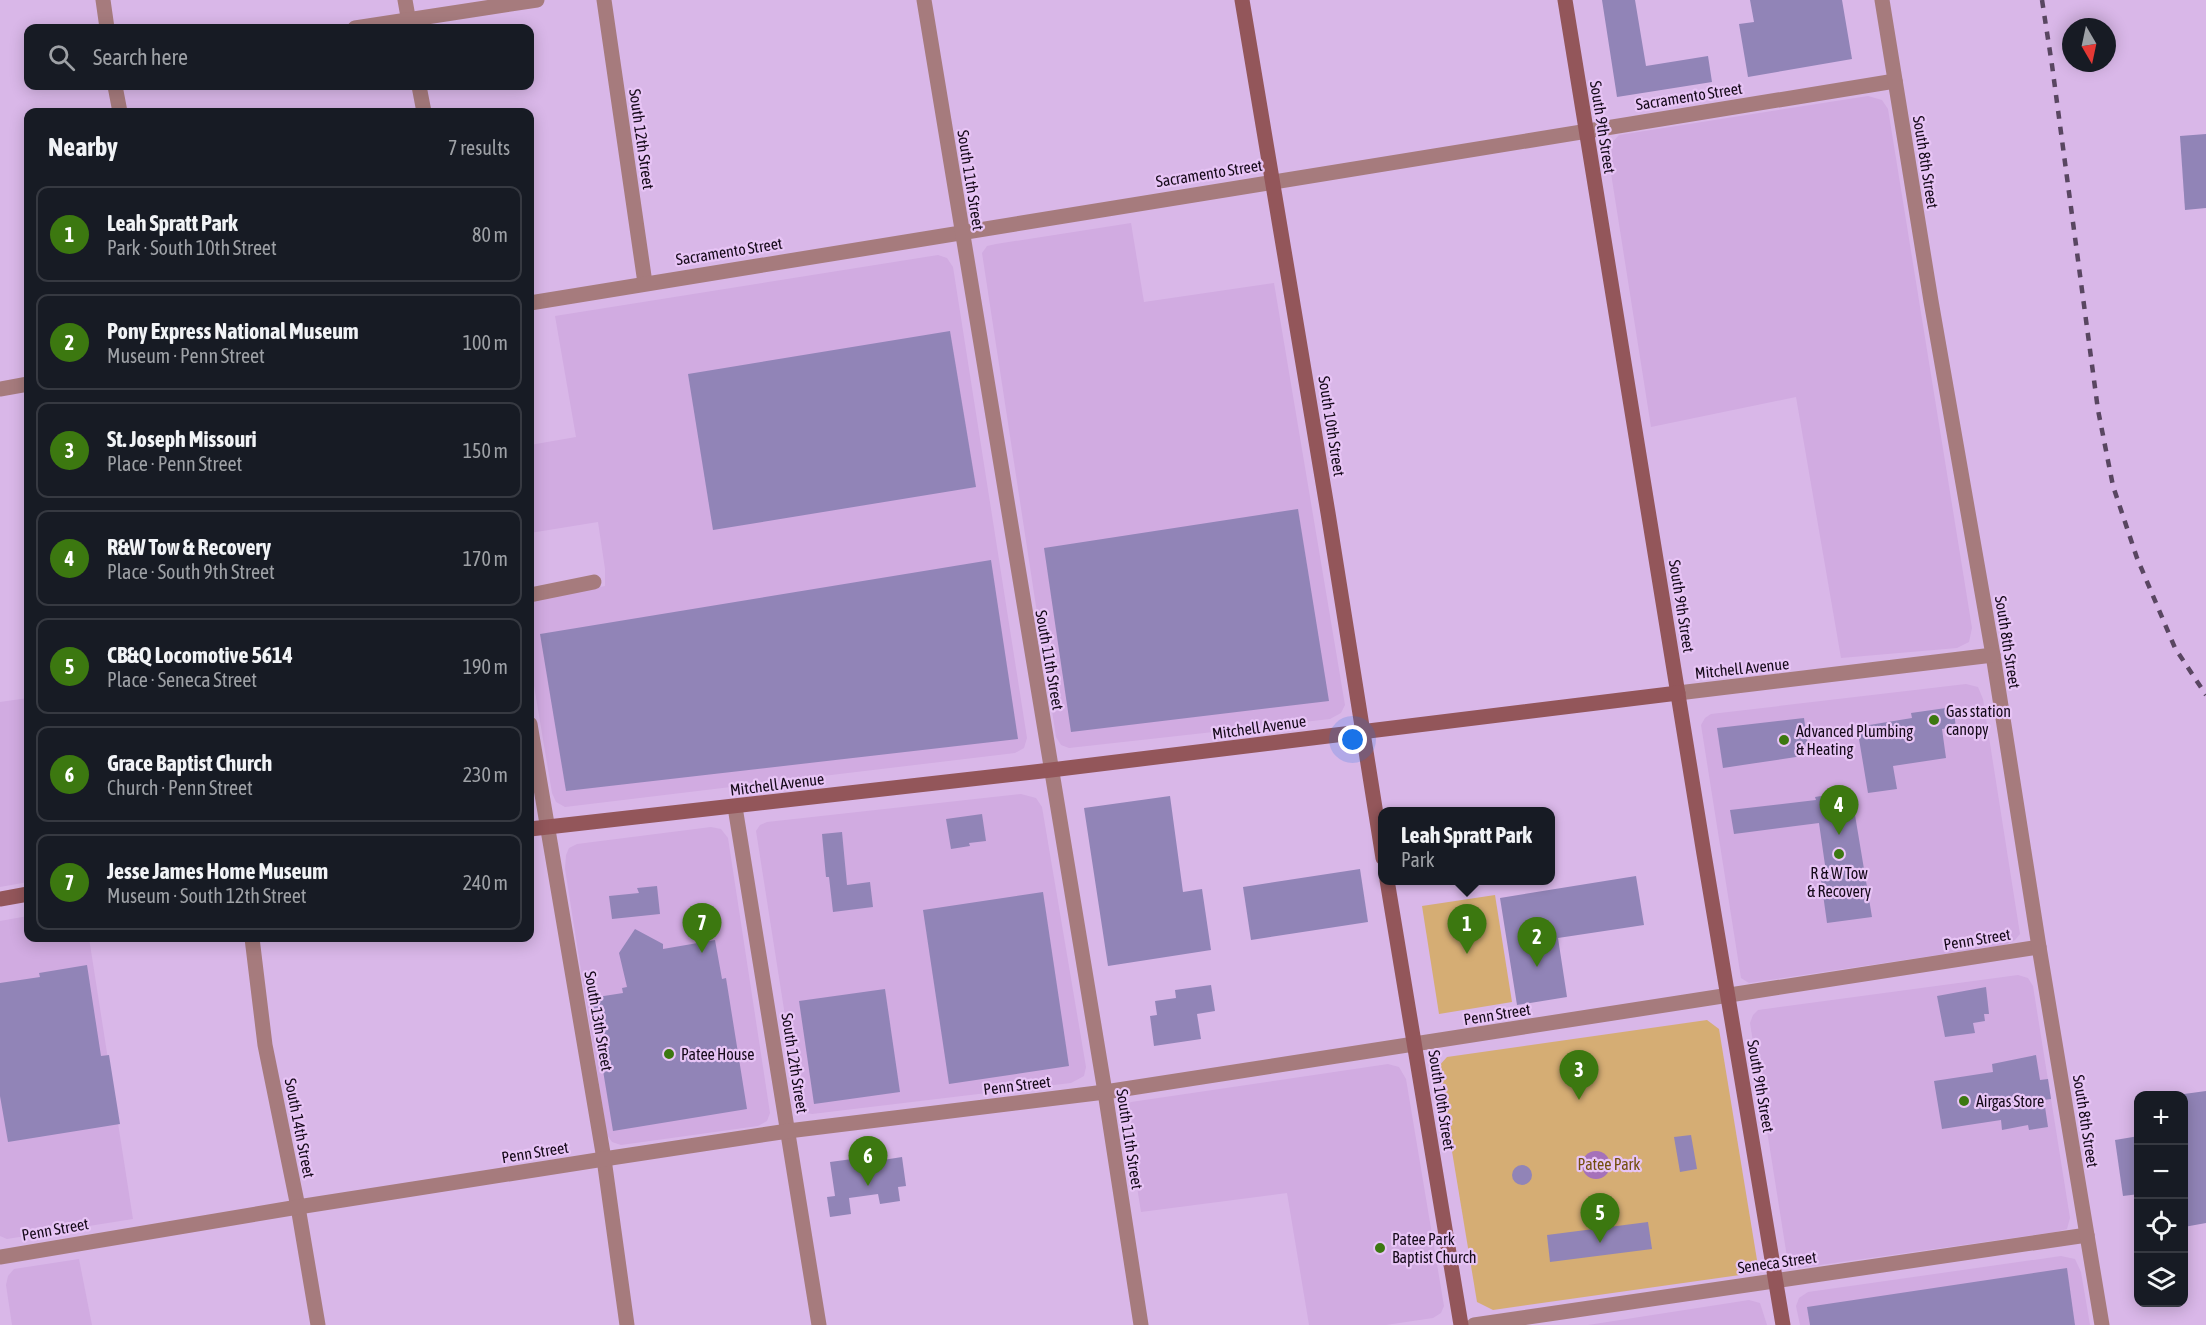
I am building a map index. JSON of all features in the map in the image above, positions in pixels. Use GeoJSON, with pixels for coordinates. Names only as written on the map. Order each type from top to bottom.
{"type":"FeatureCollection","features":[{"type":"Feature","properties":{"kind":"main road","name":"South 10th Street"},"geometry":{"type":"LineString","coordinates":[[1242,0],[1378,826]]}},
{"type":"Feature","properties":{"kind":"main road","name":"South 9th Street"},"geometry":{"type":"LineString","coordinates":[[1565,0],[1784,1325]]}},
{"type":"Feature","properties":{"kind":"main road","name":"Mitchell Avenue"},"geometry":{"type":"LineString","coordinates":[[534,829],[1051,770],[1678,693]]}},
{"type":"Feature","properties":{"kind":"main road","name":"South 10th Street"},"geometry":{"type":"LineString","coordinates":[[1388,885],[1461,1325]]}},
{"type":"Feature","properties":{"kind":"main road"},"geometry":{"type":"LineString","coordinates":[[0,899],[24,895]]}},
{"type":"Feature","properties":{"kind":"street"},"geometry":{"type":"LineString","coordinates":[[103,0],[106,24]]}},
{"type":"Feature","properties":{"kind":"street"},"geometry":{"type":"LineString","coordinates":[[405,0],[409,24],[537,0]]}},
{"type":"Feature","properties":{"kind":"street","name":"South 12th Street"},"geometry":{"type":"LineString","coordinates":[[604,0],[645,283]]}},
{"type":"Feature","properties":{"kind":"street","name":"South 11th Street"},"geometry":{"type":"LineString","coordinates":[[924,0],[1105,1092],[1141,1325]]}},
{"type":"Feature","properties":{"kind":"street","name":"South 8th Street"},"geometry":{"type":"LineString","coordinates":[[1882,0],[1993,655],[2038,947],[2102,1325]]}},
{"type":"Feature","properties":{"kind":"street","name":"Sacramento Street"},"geometry":{"type":"LineString","coordinates":[[534,302],[1894,81]]}},
{"type":"Feature","properties":{"kind":"street"},"geometry":{"type":"LineString","coordinates":[[116,90],[119,108]]}},
{"type":"Feature","properties":{"kind":"street"},"geometry":{"type":"LineString","coordinates":[[420,90],[423,108]]}},
{"type":"Feature","properties":{"kind":"street"},"geometry":{"type":"LineString","coordinates":[[0,389],[24,385]]}},
{"type":"Feature","properties":{"kind":"street"},"geometry":{"type":"LineString","coordinates":[[534,594],[594,582]]}},
{"type":"Feature","properties":{"kind":"street","name":"Mitchell Avenue"},"geometry":{"type":"LineString","coordinates":[[1678,693],[1993,655]]}},
{"type":"Feature","properties":{"kind":"street","name":"South 13th Street"},"geometry":{"type":"LineString","coordinates":[[534,748],[604,1159],[627,1325]]}},
{"type":"Feature","properties":{"kind":"street","name":"South 12th Street"},"geometry":{"type":"LineString","coordinates":[[735,807],[819,1325]]}},
{"type":"Feature","properties":{"kind":"street","name":"South 14th Street"},"geometry":{"type":"LineString","coordinates":[[252,942],[265,1045],[298,1207],[318,1325]]}},
{"type":"Feature","properties":{"kind":"street","name":"Penn Street"},"geometry":{"type":"LineString","coordinates":[[0,1257],[298,1207],[788,1131],[1105,1092],[2038,947]]}},
{"type":"Feature","properties":{"kind":"street","name":"Seneca Street"},"geometry":{"type":"LineString","coordinates":[[1474,1325],[2087,1235]]}},
{"type":"Feature","properties":{"kind":"shaded area"},"geometry":{"type":"Polygon","coordinates":[[[1868,96],[1882,100],[1888,109],[1972,628],[1969,642],[1957,648],[1841,658],[1796,397],[1651,427],[1607,148],[1619,135],[1868,96]]]}},
{"type":"Feature","properties":{"kind":"shaded area"},"geometry":{"type":"Polygon","coordinates":[[[1131,223],[1144,302],[1274,283],[1345,705],[1341,713],[1330,719],[1069,748],[1061,745],[1056,737],[982,253],[987,246],[996,244],[1131,223]]]}},
{"type":"Feature","properties":{"kind":"shaded area"},"geometry":{"type":"Polygon","coordinates":[[[938,255],[947,258],[953,267],[1027,738],[1024,748],[1015,753],[565,807],[556,802],[552,793],[534,686],[534,600],[605,586],[605,569],[598,522],[534,532],[534,444],[576,437],[555,316],[938,255]]]}},
{"type":"Feature","properties":{"kind":"shaded area"},"geometry":{"type":"Polygon","coordinates":[[[1966,684],[1978,687],[1983,699],[2020,934],[2015,940],[2005,945],[1749,983],[1741,978],[1701,725],[1705,718],[1711,714],[1966,684]]]}},
{"type":"Feature","properties":{"kind":"shaded area"},"geometry":{"type":"Polygon","coordinates":[[[24,699],[24,883],[0,887],[0,702],[24,699]]]}},
{"type":"Feature","properties":{"kind":"shaded area"},"geometry":{"type":"Polygon","coordinates":[[[1021,794],[1036,798],[1042,807],[1086,1067],[1084,1076],[1071,1083],[812,1114],[802,1112],[799,1105],[756,831],[760,825],[767,822],[1021,794]]]}},
{"type":"Feature","properties":{"kind":"shaded area"},"geometry":{"type":"Polygon","coordinates":[[[711,827],[721,829],[728,838],[770,1113],[767,1121],[758,1126],[621,1145],[612,1142],[607,1135],[565,869],[566,855],[569,848],[577,844],[711,827]]]}},
{"type":"Feature","properties":{"kind":"shaded area"},"geometry":{"type":"Polygon","coordinates":[[[24,917],[24,942],[90,942],[133,1219],[7,1239],[0,1236],[0,921],[24,917]]]}},
{"type":"Feature","properties":{"kind":"shaded area"},"geometry":{"type":"Polygon","coordinates":[[[2018,975],[2028,978],[2033,986],[2070,1218],[2067,1229],[1799,1268],[1791,1264],[1787,1257],[1750,1023],[1753,1015],[1758,1010],[2018,975]]]}},
{"type":"Feature","properties":{"kind":"shaded area"},"geometry":{"type":"Polygon","coordinates":[[[1388,1064],[1399,1067],[1406,1079],[1444,1306],[1441,1313],[1433,1318],[1386,1325],[1309,1325],[1287,1193],[1141,1212],[1125,1111],[1126,1105],[1131,1102],[1388,1064]]]}},
{"type":"Feature","properties":{"kind":"shaded area"},"geometry":{"type":"Polygon","coordinates":[[[1596,1151],[1606,1155],[1610,1165],[1606,1175],[1596,1179],[1586,1175],[1582,1165],[1586,1155],[1596,1151]]]}},
{"type":"Feature","properties":{"kind":"shaded area"},"geometry":{"type":"Polygon","coordinates":[[[2061,1256],[2075,1259],[2081,1272],[2090,1325],[1800,1325],[1796,1306],[1799,1298],[1808,1292],[2061,1256]]]}},
{"type":"Feature","properties":{"kind":"shaded area"},"geometry":{"type":"Polygon","coordinates":[[[79,1259],[92,1325],[12,1325],[6,1285],[8,1276],[14,1269],[79,1259]]]}},
{"type":"Feature","properties":{"kind":"shaded area"},"geometry":{"type":"Polygon","coordinates":[[[1749,1300],[1760,1303],[1767,1325],[1588,1325],[1749,1300]]]}},
{"type":"Feature","properties":{"kind":"green space"},"geometry":{"type":"Polygon","coordinates":[[[1495,895],[1512,1002],[1439,1014],[1422,906],[1495,895]]]}},
{"type":"Feature","properties":{"kind":"green space","name":"Patee Park"},"geometry":{"type":"Polygon","coordinates":[[[1707,1020],[1719,1029],[1758,1266],[1754,1273],[1493,1310],[1477,1302],[1438,1067],[1447,1057],[1707,1020]]]}},
{"type":"Feature","properties":{"kind":"building"},"geometry":{"type":"Polygon","coordinates":[[[1602,0],[1635,0],[1646,66],[1708,56],[1712,82],[1617,97],[1602,0]]]}},
{"type":"Feature","properties":{"kind":"building"},"geometry":{"type":"Polygon","coordinates":[[[1750,0],[1842,0],[1852,59],[1748,77],[1739,24],[1754,22],[1750,0]]]}},
{"type":"Feature","properties":{"kind":"building"},"geometry":{"type":"Polygon","coordinates":[[[2206,134],[2206,208],[2185,210],[2180,136],[2206,134]]]}},
{"type":"Feature","properties":{"kind":"building"},"geometry":{"type":"Polygon","coordinates":[[[950,331],[976,487],[713,530],[688,374],[950,331]]]}},
{"type":"Feature","properties":{"kind":"building"},"geometry":{"type":"Polygon","coordinates":[[[1298,509],[1329,701],[1071,732],[1044,548],[1298,509]]]}},
{"type":"Feature","properties":{"kind":"building"},"geometry":{"type":"Polygon","coordinates":[[[991,560],[1018,739],[566,791],[540,634],[991,560]]]}},
{"type":"Feature","properties":{"kind":"building"},"geometry":{"type":"Polygon","coordinates":[[[1953,707],[1956,727],[1942,729],[1946,758],[1893,766],[1897,789],[1868,793],[1857,727],[1912,718],[1911,713],[1953,707]]]}},
{"type":"Feature","properties":{"kind":"building"},"geometry":{"type":"Polygon","coordinates":[[[1804,718],[1809,755],[1723,768],[1717,728],[1804,718]]]}},
{"type":"Feature","properties":{"kind":"building"},"geometry":{"type":"Polygon","coordinates":[[[1851,791],[1872,917],[1827,923],[1821,880],[1827,879],[1819,823],[1734,834],[1730,810],[1816,800],[1815,797],[1851,791]]]}},
{"type":"Feature","properties":{"kind":"building"},"geometry":{"type":"Polygon","coordinates":[[[1170,796],[1183,892],[1202,889],[1211,950],[1108,966],[1084,808],[1170,796]]]}},
{"type":"Feature","properties":{"kind":"building"},"geometry":{"type":"Polygon","coordinates":[[[982,814],[986,841],[969,843],[970,846],[951,849],[946,819],[982,814]]]}},
{"type":"Feature","properties":{"kind":"building"},"geometry":{"type":"Polygon","coordinates":[[[842,832],[847,885],[870,882],[873,907],[833,912],[829,877],[826,877],[822,834],[842,832]]]}},
{"type":"Feature","properties":{"kind":"building"},"geometry":{"type":"Polygon","coordinates":[[[1360,869],[1368,922],[1251,940],[1243,887],[1360,869]]]}},
{"type":"Feature","properties":{"kind":"building"},"geometry":{"type":"Polygon","coordinates":[[[1636,876],[1644,925],[1558,938],[1567,997],[1517,1005],[1500,898],[1636,876]]]}},
{"type":"Feature","properties":{"kind":"building"},"geometry":{"type":"Polygon","coordinates":[[[657,886],[660,914],[612,919],[609,896],[639,893],[637,888],[657,886]]]}},
{"type":"Feature","properties":{"kind":"building"},"geometry":{"type":"Polygon","coordinates":[[[1043,892],[1069,1066],[949,1084],[923,910],[1043,892]]]}},
{"type":"Feature","properties":{"kind":"building","name":"Patee House"},"geometry":{"type":"Polygon","coordinates":[[[635,929],[663,944],[663,949],[715,940],[722,979],[726,978],[747,1109],[613,1131],[591,998],[623,993],[622,988],[627,987],[619,953],[635,929]]]}},
{"type":"Feature","properties":{"kind":"building"},"geometry":{"type":"Polygon","coordinates":[[[87,965],[101,1056],[109,1055],[120,1124],[8,1142],[0,1096],[0,983],[40,977],[39,973],[87,965]]]}},
{"type":"Feature","properties":{"kind":"building"},"geometry":{"type":"Polygon","coordinates":[[[1211,985],[1215,1011],[1197,1014],[1201,1039],[1154,1046],[1150,1016],[1157,1015],[1155,1001],[1176,998],[1175,990],[1211,985]]]}},
{"type":"Feature","properties":{"kind":"building"},"geometry":{"type":"Polygon","coordinates":[[[1986,987],[1989,1014],[1984,1014],[1985,1021],[1973,1023],[1975,1033],[1945,1037],[1937,996],[1986,987]]]}},
{"type":"Feature","properties":{"kind":"building"},"geometry":{"type":"Polygon","coordinates":[[[885,989],[900,1092],[814,1104],[799,1001],[885,989]]]}},
{"type":"Feature","properties":{"kind":"building"},"geometry":{"type":"Polygon","coordinates":[[[2036,1055],[2040,1080],[2048,1079],[2051,1099],[2044,1100],[2048,1127],[2029,1130],[2028,1125],[2002,1130],[2001,1120],[1942,1129],[1934,1081],[1993,1072],[1992,1064],[2036,1055]]]}},
{"type":"Feature","properties":{"kind":"building"},"geometry":{"type":"Polygon","coordinates":[[[2206,1091],[2206,1223],[2188,1226],[2188,1145],[2188,1093],[2206,1091]]]}},
{"type":"Feature","properties":{"kind":"building"},"geometry":{"type":"Polygon","coordinates":[[[1691,1135],[1697,1169],[1680,1172],[1674,1137],[1691,1135]]]}},
{"type":"Feature","properties":{"kind":"building"},"geometry":{"type":"Polygon","coordinates":[[[2134,1137],[2134,1195],[2123,1196],[2115,1140],[2134,1137]]]}},
{"type":"Feature","properties":{"kind":"building"},"geometry":{"type":"Polygon","coordinates":[[[882,1155],[883,1160],[902,1157],[906,1186],[898,1187],[900,1201],[880,1204],[878,1194],[849,1198],[851,1214],[830,1217],[827,1197],[835,1196],[830,1162],[882,1155]]]}},
{"type":"Feature","properties":{"kind":"building"},"geometry":{"type":"Polygon","coordinates":[[[1518,1165],[1526,1165],[1532,1171],[1532,1179],[1526,1185],[1518,1185],[1512,1179],[1512,1171],[1518,1165]]]}},
{"type":"Feature","properties":{"kind":"building"},"geometry":{"type":"Polygon","coordinates":[[[1648,1222],[1652,1249],[1550,1262],[1547,1235],[1648,1222]]]}},
{"type":"Feature","properties":{"kind":"building"},"geometry":{"type":"Polygon","coordinates":[[[2067,1268],[2075,1325],[1810,1325],[1807,1307],[2067,1268]]]}},
{"type":"Feature","properties":{"kind":"railway"},"geometry":{"type":"LineString","coordinates":[[2042,0],[2098,410],[2113,486],[2137,558],[2175,648],[2206,695]]}},
{"type":"Feature","properties":{"kind":"place","name":"Gas station canopy"},"geometry":{"type":"Point","coordinates":[1934,720]}},
{"type":"Feature","properties":{"kind":"place","name":"Advanced Plumbing & Heating"},"geometry":{"type":"Point","coordinates":[1784,740]}},
{"type":"Feature","properties":{"kind":"place","name":"R&W Tow & Recovery"},"geometry":{"type":"Point","coordinates":[1839,835]}},
{"type":"Feature","properties":{"kind":"place","name":"R & W Tow & Recovery"},"geometry":{"type":"Point","coordinates":[1839,854]}},
{"type":"Feature","properties":{"kind":"place","name":"Jesse James Home Museum"},"geometry":{"type":"Point","coordinates":[702,953]}},
{"type":"Feature","properties":{"kind":"place","name":"Leah Spratt Park"},"geometry":{"type":"Point","coordinates":[1467,954]}},
{"type":"Feature","properties":{"kind":"place","name":"Pony Express National Museum"},"geometry":{"type":"Point","coordinates":[1537,967]}},
{"type":"Feature","properties":{"kind":"place","name":"Patee House"},"geometry":{"type":"Point","coordinates":[669,1054]}},
{"type":"Feature","properties":{"kind":"place","name":"St. Joseph Missouri"},"geometry":{"type":"Point","coordinates":[1579,1100]}},
{"type":"Feature","properties":{"kind":"place","name":"Airgas Store"},"geometry":{"type":"Point","coordinates":[1964,1101]}},
{"type":"Feature","properties":{"kind":"place","name":"Grace Baptist Church"},"geometry":{"type":"Point","coordinates":[868,1186]}},
{"type":"Feature","properties":{"kind":"place","name":"CB&Q Locomotive 5614"},"geometry":{"type":"Point","coordinates":[1600,1243]}},
{"type":"Feature","properties":{"kind":"place","name":"Patee Park Baptist Church"},"geometry":{"type":"Point","coordinates":[1380,1248]}}]}
